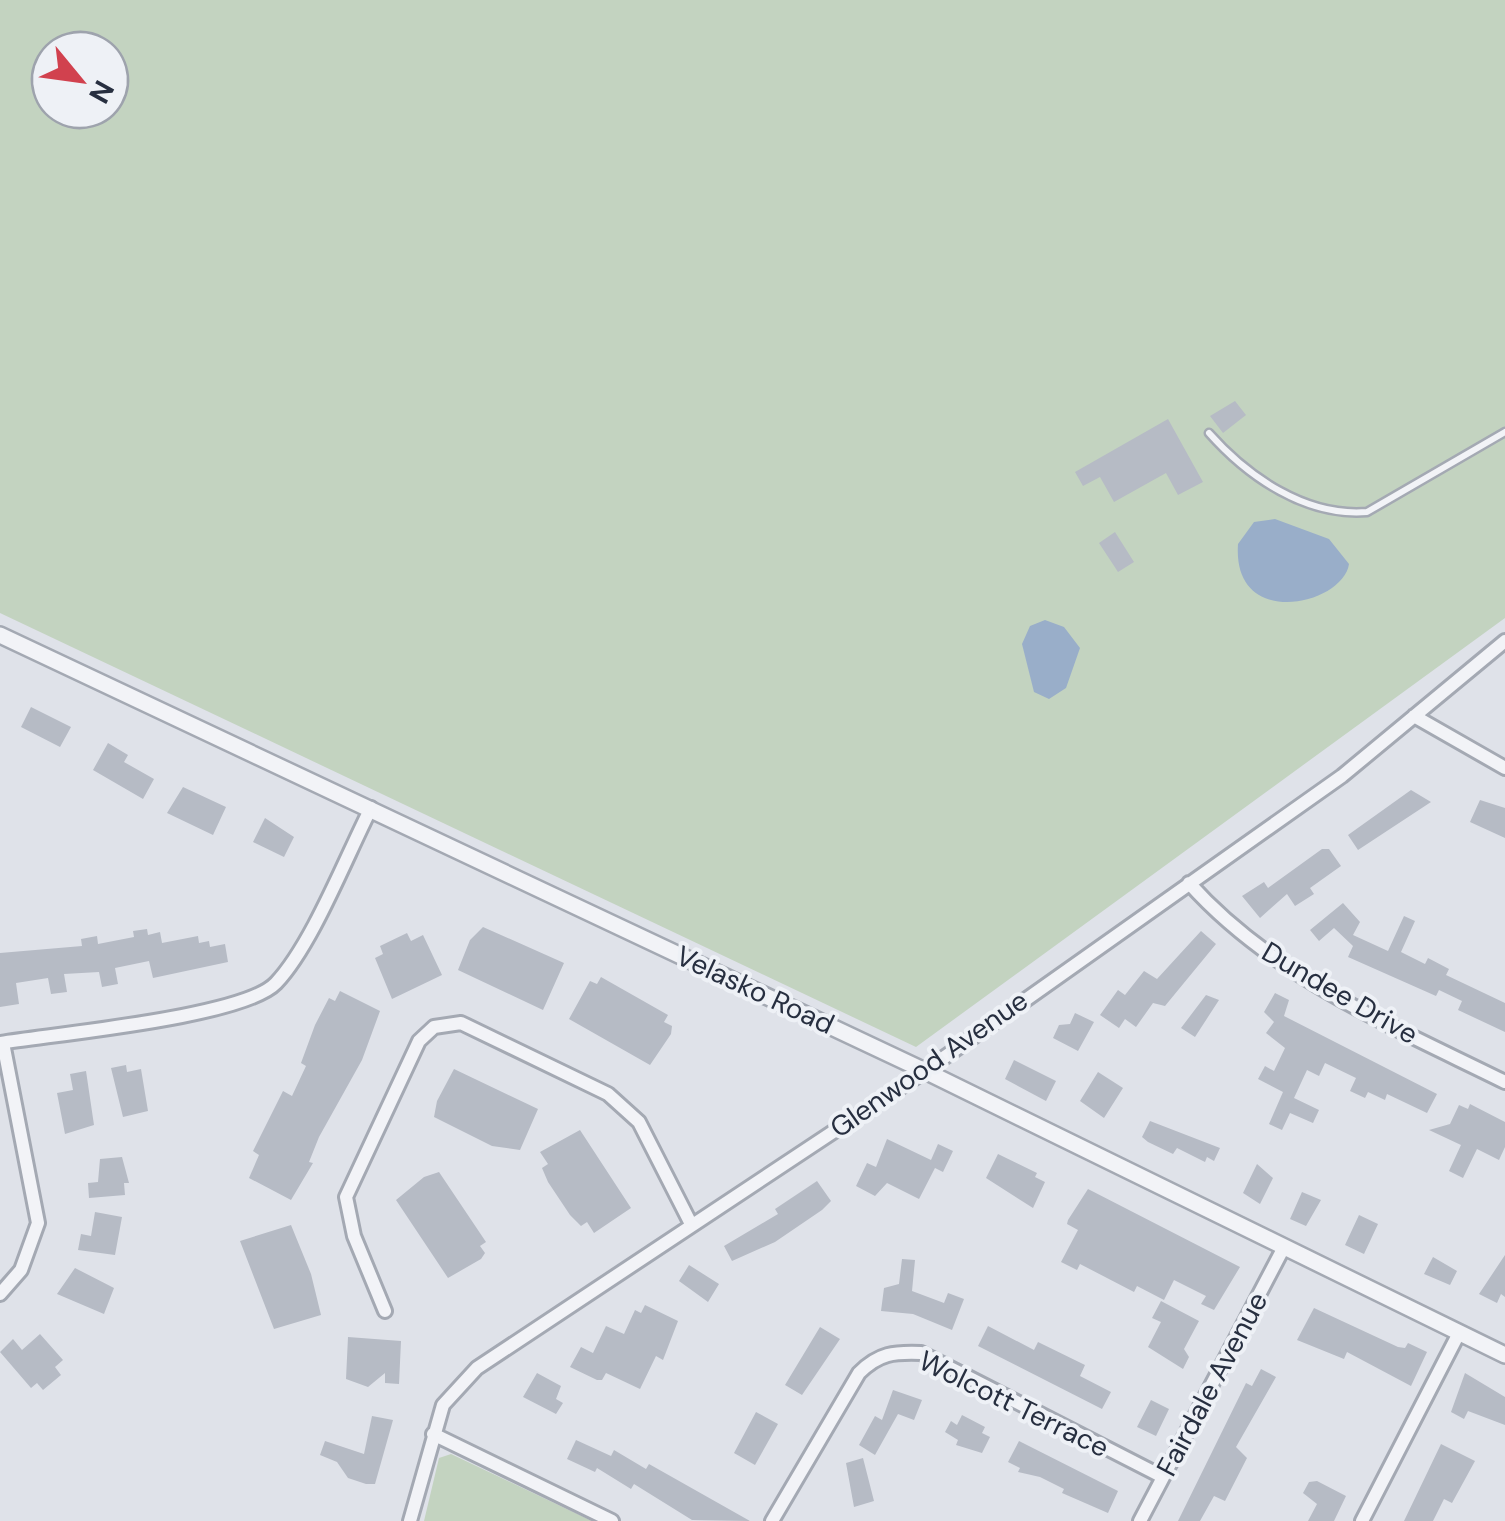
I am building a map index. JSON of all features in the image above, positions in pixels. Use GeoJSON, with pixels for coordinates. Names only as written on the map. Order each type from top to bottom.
{"type":"FeatureCollection","features":[{"type":"Feature","properties":{"kind":"street","name":"Velasko Road"},"geometry":{"type":"LineString","coordinates":[[0,635],[925,1071],[1459,1332],[1503,1348]]}},
{"type":"Feature","properties":{"kind":"street","name":"Glenwood Avenue"},"geometry":{"type":"LineString","coordinates":[[410,1521],[443,1405],[477,1368],[925,1071],[1342,776],[1505,641]]}},
{"type":"Feature","properties":{"kind":"street"},"geometry":{"type":"LineString","coordinates":[[1414,716],[1505,768]]}},
{"type":"Feature","properties":{"kind":"street"},"geometry":{"type":"LineString","coordinates":[[0,1294],[21,1270],[38,1223],[2,1043],[226,1007],[274,986],[297,952],[371,808]]}},
{"type":"Feature","properties":{"kind":"street","name":"Dundee Drive"},"geometry":{"type":"LineString","coordinates":[[1189,883],[1239,933],[1283,965],[1505,1082]]}},
{"type":"Feature","properties":{"kind":"street"},"geometry":{"type":"LineString","coordinates":[[385,1312],[354,1236],[346,1197],[419,1041],[434,1027],[461,1023],[608,1094],[639,1122],[691,1224]]}},
{"type":"Feature","properties":{"kind":"street","name":"Fairdale Avenue"},"geometry":{"type":"LineString","coordinates":[[1140,1521],[1284,1247]]}},
{"type":"Feature","properties":{"kind":"street"},"geometry":{"type":"LineString","coordinates":[[1362,1521],[1459,1332]]}},
{"type":"Feature","properties":{"kind":"street","name":"Wolcott Terrace"},"geometry":{"type":"LineString","coordinates":[[772,1521],[859,1372],[894,1352],[921,1354],[1163,1478]]}},
{"type":"Feature","properties":{"kind":"street"},"geometry":{"type":"LineString","coordinates":[[433,1434],[612,1521]]}},
{"type":"Feature","properties":{"kind":"lane"},"geometry":{"type":"LineString","coordinates":[[1209,433],[1240,467],[1316,507],[1341,514],[1367,512],[1505,432]]}},
{"type":"Feature","properties":{"kind":"green space"},"geometry":{"type":"Polygon","coordinates":[[[0,0],[1505,0],[1505,618],[916,1047],[0,613],[0,0]]]}},
{"type":"Feature","properties":{"kind":"green space"},"geometry":{"type":"Polygon","coordinates":[[[451,1454],[592,1521],[424,1521],[439,1458],[451,1454]]]}},
{"type":"Feature","properties":{"kind":"water"},"geometry":{"type":"Polygon","coordinates":[[[1275,519],[1329,539],[1349,564],[1342,578],[1310,599],[1289,602],[1269,599],[1252,590],[1241,572],[1238,544],[1254,522],[1275,519]]]}},
{"type":"Feature","properties":{"kind":"water"},"geometry":{"type":"Polygon","coordinates":[[[1045,620],[1064,627],[1080,648],[1066,688],[1049,699],[1034,692],[1022,644],[1030,626],[1045,620]]]}},
{"type":"Feature","properties":{"kind":"building"},"geometry":{"type":"Polygon","coordinates":[[[1235,401],[1246,415],[1223,433],[1210,416],[1235,401]]]}},
{"type":"Feature","properties":{"kind":"building"},"geometry":{"type":"Polygon","coordinates":[[[1168,419],[1203,482],[1178,495],[1166,473],[1114,502],[1100,477],[1083,486],[1075,472],[1168,419]]]}},
{"type":"Feature","properties":{"kind":"building"},"geometry":{"type":"Polygon","coordinates":[[[1115,532],[1134,562],[1118,572],[1099,543],[1115,532]]]}},
{"type":"Feature","properties":{"kind":"building"},"geometry":{"type":"Polygon","coordinates":[[[31,707],[71,727],[60,747],[21,727],[31,707]]]}},
{"type":"Feature","properties":{"kind":"building"},"geometry":{"type":"Polygon","coordinates":[[[108,743],[128,755],[124,762],[154,779],[143,799],[93,770],[108,743]]]}},
{"type":"Feature","properties":{"kind":"building"},"geometry":{"type":"Polygon","coordinates":[[[183,787],[226,807],[213,835],[167,813],[183,787]]]}},
{"type":"Feature","properties":{"kind":"building"},"geometry":{"type":"Polygon","coordinates":[[[1411,790],[1431,802],[1358,850],[1348,835],[1411,790]]]}},
{"type":"Feature","properties":{"kind":"building"},"geometry":{"type":"Polygon","coordinates":[[[1480,800],[1505,808],[1505,838],[1470,822],[1480,800]]]}},
{"type":"Feature","properties":{"kind":"building"},"geometry":{"type":"Polygon","coordinates":[[[265,818],[294,837],[284,857],[253,842],[265,818]]]}},
{"type":"Feature","properties":{"kind":"building"},"geometry":{"type":"Polygon","coordinates":[[[1322,849],[1329,849],[1341,866],[1310,888],[1314,894],[1295,906],[1287,894],[1260,918],[1242,896],[1264,882],[1268,888],[1322,849]]]}},
{"type":"Feature","properties":{"kind":"building"},"geometry":{"type":"Polygon","coordinates":[[[1343,903],[1360,922],[1353,935],[1388,951],[1404,916],[1415,921],[1401,952],[1425,964],[1428,958],[1449,969],[1446,975],[1505,1003],[1505,1032],[1458,1010],[1462,1001],[1439,990],[1436,996],[1348,957],[1353,946],[1334,928],[1319,941],[1310,930],[1343,903]]]}},
{"type":"Feature","properties":{"kind":"building"},"geometry":{"type":"Polygon","coordinates":[[[483,927],[564,963],[543,1010],[458,970],[470,940],[483,927]]]}},
{"type":"Feature","properties":{"kind":"building"},"geometry":{"type":"Polygon","coordinates":[[[147,929],[148,935],[160,932],[162,943],[198,936],[199,943],[209,941],[210,947],[225,944],[228,962],[153,978],[149,961],[115,968],[118,984],[102,987],[99,972],[64,974],[67,992],[51,994],[48,978],[16,983],[19,1004],[0,1007],[0,953],[82,946],[81,939],[97,936],[98,944],[134,937],[133,931],[147,929]]]}},
{"type":"Feature","properties":{"kind":"building"},"geometry":{"type":"Polygon","coordinates":[[[1201,931],[1216,944],[1165,1006],[1153,1003],[1136,1027],[1125,1019],[1119,1028],[1100,1015],[1118,990],[1125,995],[1144,971],[1157,979],[1201,931]]]}},
{"type":"Feature","properties":{"kind":"building"},"geometry":{"type":"Polygon","coordinates":[[[407,933],[411,941],[423,935],[442,975],[392,999],[375,958],[383,954],[380,946],[407,933]]]}},
{"type":"Feature","properties":{"kind":"building"},"geometry":{"type":"Polygon","coordinates":[[[601,977],[668,1015],[664,1022],[672,1026],[671,1034],[650,1065],[569,1019],[590,981],[597,984],[601,977]]]}},
{"type":"Feature","properties":{"kind":"building"},"geometry":{"type":"Polygon","coordinates":[[[340,991],[380,1011],[362,1060],[319,1137],[309,1162],[313,1163],[291,1200],[249,1178],[259,1155],[253,1151],[283,1091],[292,1096],[306,1066],[301,1063],[315,1025],[329,998],[335,1001],[340,991]]]}},
{"type":"Feature","properties":{"kind":"building"},"geometry":{"type":"Polygon","coordinates":[[[1275,993],[1289,1000],[1284,1016],[1437,1094],[1427,1113],[1387,1094],[1385,1100],[1368,1092],[1365,1098],[1350,1091],[1356,1078],[1325,1063],[1319,1076],[1307,1070],[1294,1098],[1319,1110],[1313,1123],[1290,1113],[1282,1130],[1269,1124],[1283,1092],[1258,1079],[1265,1066],[1274,1071],[1285,1048],[1266,1033],[1274,1022],[1264,1012],[1275,993]]]}},
{"type":"Feature","properties":{"kind":"building"},"geometry":{"type":"Polygon","coordinates":[[[1206,995],[1219,1000],[1195,1037],[1181,1028],[1206,995]]]}},
{"type":"Feature","properties":{"kind":"building"},"geometry":{"type":"Polygon","coordinates":[[[1075,1013],[1094,1022],[1078,1051],[1053,1038],[1059,1025],[1070,1024],[1075,1013]]]}},
{"type":"Feature","properties":{"kind":"building"},"geometry":{"type":"Polygon","coordinates":[[[1014,1060],[1056,1081],[1046,1101],[1005,1079],[1014,1060]]]}},
{"type":"Feature","properties":{"kind":"building"},"geometry":{"type":"Polygon","coordinates":[[[126,1065],[127,1072],[141,1069],[148,1111],[123,1117],[111,1068],[126,1065]]]}},
{"type":"Feature","properties":{"kind":"building"},"geometry":{"type":"Polygon","coordinates":[[[454,1069],[538,1109],[520,1150],[492,1146],[434,1117],[437,1101],[454,1069]]]}},
{"type":"Feature","properties":{"kind":"building"},"geometry":{"type":"Polygon","coordinates":[[[86,1071],[94,1125],[65,1134],[57,1093],[73,1090],[70,1074],[86,1071]]]}},
{"type":"Feature","properties":{"kind":"building"},"geometry":{"type":"Polygon","coordinates":[[[1098,1072],[1123,1088],[1104,1118],[1080,1101],[1098,1072]]]}},
{"type":"Feature","properties":{"kind":"building"},"geometry":{"type":"Polygon","coordinates":[[[1470,1104],[1505,1122],[1505,1147],[1499,1160],[1477,1149],[1463,1178],[1449,1171],[1461,1145],[1429,1130],[1450,1124],[1459,1105],[1468,1109],[1470,1104]]]}},
{"type":"Feature","properties":{"kind":"building"},"geometry":{"type":"Polygon","coordinates":[[[1150,1121],[1220,1148],[1214,1161],[1207,1157],[1205,1162],[1177,1148],[1173,1154],[1148,1142],[1142,1137],[1150,1121]]]}},
{"type":"Feature","properties":{"kind":"building"},"geometry":{"type":"Polygon","coordinates":[[[580,1130],[631,1208],[594,1233],[587,1222],[581,1226],[570,1215],[542,1168],[548,1164],[540,1152],[580,1130]]]}},
{"type":"Feature","properties":{"kind":"building"},"geometry":{"type":"Polygon","coordinates":[[[887,1139],[931,1160],[938,1144],[953,1151],[943,1172],[935,1168],[919,1199],[887,1183],[875,1196],[856,1186],[867,1163],[876,1167],[887,1139]]]}},
{"type":"Feature","properties":{"kind":"building"},"geometry":{"type":"Polygon","coordinates":[[[998,1154],[1037,1173],[1035,1177],[1045,1182],[1033,1208],[986,1178],[998,1154]]]}},
{"type":"Feature","properties":{"kind":"building"},"geometry":{"type":"Polygon","coordinates":[[[122,1157],[129,1183],[124,1183],[125,1195],[89,1198],[88,1183],[98,1182],[100,1159],[122,1157]]]}},
{"type":"Feature","properties":{"kind":"building"},"geometry":{"type":"Polygon","coordinates":[[[1257,1164],[1273,1178],[1260,1204],[1243,1193],[1257,1164]]]}},
{"type":"Feature","properties":{"kind":"building"},"geometry":{"type":"Polygon","coordinates":[[[439,1172],[486,1242],[480,1246],[485,1253],[481,1259],[448,1278],[396,1200],[424,1177],[439,1172]]]}},
{"type":"Feature","properties":{"kind":"building"},"geometry":{"type":"Polygon","coordinates":[[[817,1181],[831,1201],[822,1210],[775,1242],[732,1261],[724,1246],[778,1214],[775,1209],[817,1181]]]}},
{"type":"Feature","properties":{"kind":"building"},"geometry":{"type":"Polygon","coordinates":[[[1088,1189],[1240,1267],[1214,1310],[1201,1304],[1206,1296],[1174,1280],[1164,1300],[1137,1286],[1134,1292],[1080,1264],[1077,1270],[1061,1262],[1078,1230],[1067,1224],[1068,1220],[1088,1189]]]}},
{"type":"Feature","properties":{"kind":"building"},"geometry":{"type":"Polygon","coordinates":[[[1302,1192],[1321,1200],[1306,1226],[1290,1219],[1302,1192]]]}},
{"type":"Feature","properties":{"kind":"building"},"geometry":{"type":"Polygon","coordinates":[[[95,1212],[122,1217],[115,1255],[78,1250],[81,1234],[91,1236],[95,1212]]]}},
{"type":"Feature","properties":{"kind":"building"},"geometry":{"type":"Polygon","coordinates":[[[1359,1215],[1378,1224],[1364,1254],[1345,1245],[1359,1215]]]}},
{"type":"Feature","properties":{"kind":"building"},"geometry":{"type":"Polygon","coordinates":[[[291,1225],[311,1274],[321,1315],[274,1329],[240,1241],[291,1225]]]}},
{"type":"Feature","properties":{"kind":"building"},"geometry":{"type":"Polygon","coordinates":[[[1505,1255],[1505,1297],[1501,1294],[1497,1303],[1479,1294],[1505,1255]]]}},
{"type":"Feature","properties":{"kind":"building"},"geometry":{"type":"Polygon","coordinates":[[[1433,1257],[1457,1271],[1450,1285],[1424,1274],[1433,1257]]]}},
{"type":"Feature","properties":{"kind":"building"},"geometry":{"type":"Polygon","coordinates":[[[902,1259],[915,1260],[912,1291],[944,1303],[948,1293],[964,1299],[952,1330],[913,1314],[881,1311],[884,1288],[899,1284],[902,1259]]]}},
{"type":"Feature","properties":{"kind":"building"},"geometry":{"type":"Polygon","coordinates":[[[689,1265],[719,1284],[708,1302],[679,1281],[689,1265]]]}},
{"type":"Feature","properties":{"kind":"building"},"geometry":{"type":"Polygon","coordinates":[[[75,1268],[114,1288],[104,1314],[57,1294],[75,1268]]]}},
{"type":"Feature","properties":{"kind":"building"},"geometry":{"type":"Polygon","coordinates":[[[1161,1301],[1199,1321],[1184,1349],[1189,1357],[1183,1369],[1148,1347],[1161,1322],[1152,1318],[1161,1301]]]}},
{"type":"Feature","properties":{"kind":"building"},"geometry":{"type":"Polygon","coordinates":[[[645,1305],[678,1321],[663,1360],[656,1356],[640,1389],[606,1373],[602,1380],[597,1380],[570,1367],[581,1347],[593,1353],[606,1326],[624,1334],[635,1310],[641,1313],[645,1305]]]}},
{"type":"Feature","properties":{"kind":"building"},"geometry":{"type":"Polygon","coordinates":[[[1314,1308],[1398,1347],[1405,1348],[1408,1343],[1427,1352],[1411,1386],[1347,1352],[1344,1359],[1297,1340],[1314,1308]]]}},
{"type":"Feature","properties":{"kind":"building"},"geometry":{"type":"Polygon","coordinates":[[[988,1326],[1034,1350],[1038,1342],[1085,1365],[1080,1376],[1111,1392],[1102,1409],[978,1346],[988,1326]]]}},
{"type":"Feature","properties":{"kind":"building"},"geometry":{"type":"Polygon","coordinates":[[[820,1327],[840,1339],[802,1395],[785,1385],[820,1327]]]}},
{"type":"Feature","properties":{"kind":"building"},"geometry":{"type":"Polygon","coordinates":[[[40,1334],[63,1360],[55,1367],[61,1375],[43,1390],[37,1383],[31,1388],[0,1352],[13,1339],[22,1350],[40,1334]]]}},
{"type":"Feature","properties":{"kind":"building"},"geometry":{"type":"Polygon","coordinates":[[[348,1337],[401,1341],[399,1384],[385,1383],[385,1373],[368,1387],[346,1379],[348,1337]]]}},
{"type":"Feature","properties":{"kind":"building"},"geometry":{"type":"Polygon","coordinates":[[[1261,1369],[1276,1377],[1236,1447],[1247,1458],[1225,1501],[1214,1496],[1200,1521],[1178,1521],[1246,1383],[1252,1386],[1261,1369]]]}},
{"type":"Feature","properties":{"kind":"building"},"geometry":{"type":"Polygon","coordinates":[[[537,1373],[561,1386],[556,1399],[563,1403],[556,1414],[523,1397],[537,1373]]]}},
{"type":"Feature","properties":{"kind":"building"},"geometry":{"type":"Polygon","coordinates":[[[1465,1373],[1505,1397],[1505,1425],[1468,1411],[1464,1419],[1451,1412],[1465,1373]]]}},
{"type":"Feature","properties":{"kind":"building"},"geometry":{"type":"Polygon","coordinates":[[[893,1390],[922,1400],[914,1420],[898,1414],[875,1455],[859,1445],[875,1416],[882,1420],[893,1390]]]}},
{"type":"Feature","properties":{"kind":"building"},"geometry":{"type":"Polygon","coordinates":[[[1151,1400],[1169,1409],[1156,1436],[1137,1427],[1151,1400]]]}},
{"type":"Feature","properties":{"kind":"building"},"geometry":{"type":"Polygon","coordinates":[[[756,1412],[778,1424],[755,1465],[734,1453],[756,1412]]]}},
{"type":"Feature","properties":{"kind":"building"},"geometry":{"type":"Polygon","coordinates":[[[962,1415],[985,1427],[982,1433],[990,1437],[982,1453],[956,1445],[958,1440],[945,1432],[951,1421],[957,1425],[962,1415]]]}},
{"type":"Feature","properties":{"kind":"building"},"geometry":{"type":"Polygon","coordinates":[[[372,1416],[393,1420],[375,1484],[366,1484],[348,1478],[337,1462],[320,1455],[325,1441],[364,1454],[372,1416]]]}},
{"type":"Feature","properties":{"kind":"building"},"geometry":{"type":"Polygon","coordinates":[[[576,1440],[611,1456],[614,1450],[646,1469],[649,1464],[750,1521],[692,1520],[634,1484],[631,1489],[597,1468],[595,1472],[567,1459],[576,1440]]]}},
{"type":"Feature","properties":{"kind":"building"},"geometry":{"type":"Polygon","coordinates":[[[1019,1441],[1118,1491],[1108,1513],[1062,1493],[1064,1489],[1040,1477],[1018,1472],[1020,1468],[1008,1462],[1019,1441]]]}},
{"type":"Feature","properties":{"kind":"building"},"geometry":{"type":"Polygon","coordinates":[[[1441,1444],[1475,1461],[1452,1503],[1444,1499],[1433,1521],[1404,1521],[1441,1444]]]}},
{"type":"Feature","properties":{"kind":"building"},"geometry":{"type":"Polygon","coordinates":[[[863,1458],[874,1501],[854,1507],[846,1463],[863,1458]]]}},
{"type":"Feature","properties":{"kind":"building"},"geometry":{"type":"Polygon","coordinates":[[[1317,1481],[1346,1496],[1334,1521],[1308,1521],[1317,1504],[1303,1493],[1309,1482],[1317,1481]]]}}]}
